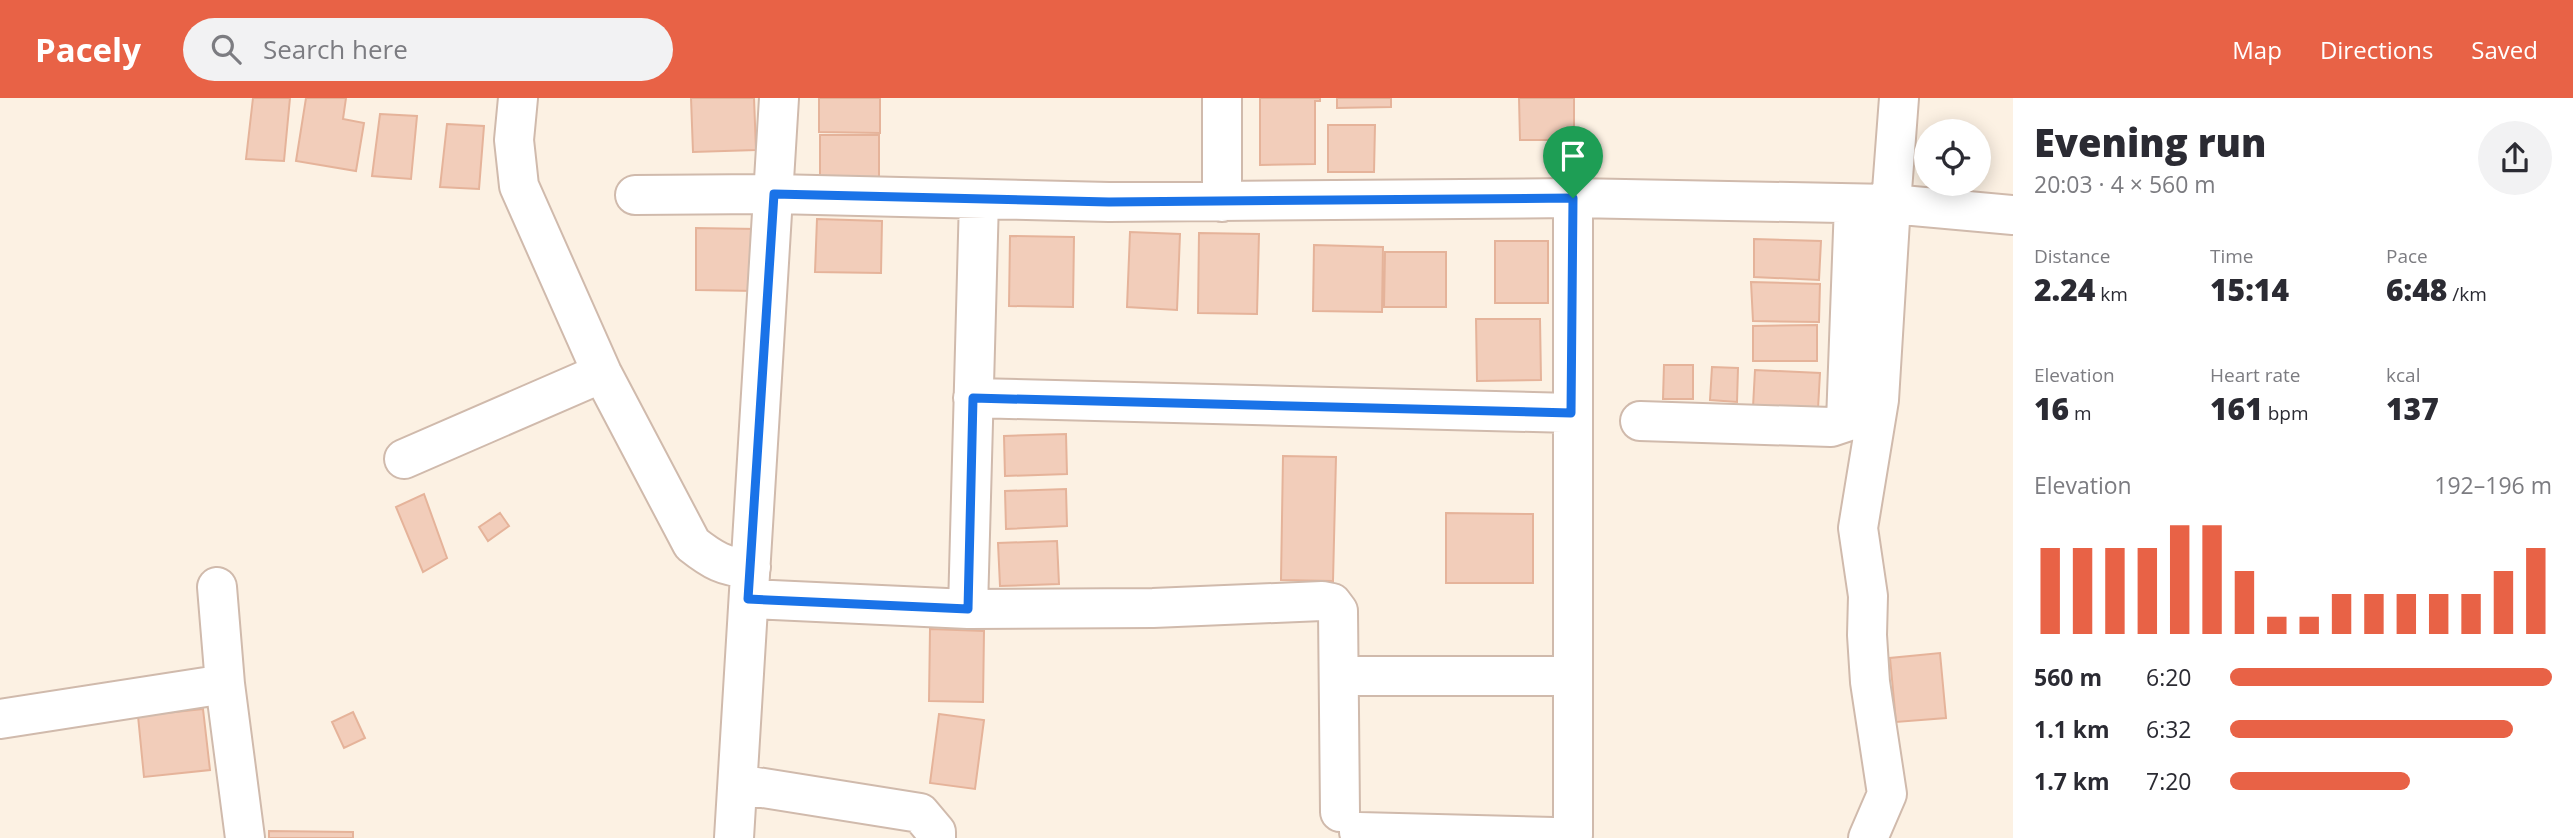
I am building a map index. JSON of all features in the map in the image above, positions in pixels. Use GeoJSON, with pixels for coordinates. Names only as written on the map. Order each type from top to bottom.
{"type":"FeatureCollection","features":[{"type":"Feature","properties":{"kind":"street"},"geometry":{"type":"LineString","coordinates":[[518,98],[514,140],[519,186],[601,373],[692,544],[714,561],[737,568],[750,583],[968,609],[1153,608],[1322,601],[1332,603],[1338,611],[1349,822],[1553,837],[1573,835],[1573,198]]}},
{"type":"Feature","properties":{"kind":"street"},"geometry":{"type":"LineString","coordinates":[[734,838],[779,98]]}},
{"type":"Feature","properties":{"kind":"street"},"geometry":{"type":"LineString","coordinates":[[1222,98],[1222,202]]}},
{"type":"Feature","properties":{"kind":"street"},"geometry":{"type":"LineString","coordinates":[[1640,421],[1831,427],[1846,422],[1873,204],[1899,98]]}},
{"type":"Feature","properties":{"kind":"street"},"geometry":{"type":"LineString","coordinates":[[635,195],[774,194],[1222,202],[1573,198],[1873,204],[2013,215]]}},
{"type":"Feature","properties":{"kind":"street"},"geometry":{"type":"LineString","coordinates":[[968,609],[979,199]]}},
{"type":"Feature","properties":{"kind":"street"},"geometry":{"type":"LineString","coordinates":[[1868,838],[1887,794],[1870,682],[1868,596],[1858,528],[1879,400],[1873,204]]}},
{"type":"Feature","properties":{"kind":"street"},"geometry":{"type":"LineString","coordinates":[[404,459],[601,373]]}},
{"type":"Feature","properties":{"kind":"street"},"geometry":{"type":"LineString","coordinates":[[973,398],[1571,413]]}},
{"type":"Feature","properties":{"kind":"street"},"geometry":{"type":"LineString","coordinates":[[217,587],[225,684],[245,838]]}},
{"type":"Feature","properties":{"kind":"street"},"geometry":{"type":"LineString","coordinates":[[1355,676],[1572,676]]}},
{"type":"Feature","properties":{"kind":"street"},"geometry":{"type":"LineString","coordinates":[[0,719],[225,684]]}},
{"type":"Feature","properties":{"kind":"street"},"geometry":{"type":"LineString","coordinates":[[737,784],[920,813],[936,832],[936,838]]}},
{"type":"Feature","properties":{"kind":"building"},"geometry":{"type":"Polygon","coordinates":[[[253,98],[290,98],[284,161],[246,159],[253,98]]]}},
{"type":"Feature","properties":{"kind":"building"},"geometry":{"type":"Polygon","coordinates":[[[306,98],[346,98],[343,119],[364,123],[356,171],[296,161],[306,98]]]}},
{"type":"Feature","properties":{"kind":"building"},"geometry":{"type":"Polygon","coordinates":[[[691,98],[754,98],[756,150],[693,152],[691,98]]]}},
{"type":"Feature","properties":{"kind":"building"},"geometry":{"type":"Polygon","coordinates":[[[819,98],[880,98],[880,133],[819,132],[819,98]]]}},
{"type":"Feature","properties":{"kind":"building"},"geometry":{"type":"Polygon","coordinates":[[[1260,98],[1320,98],[1320,101],[1315,101],[1315,164],[1260,165],[1260,98]]]}},
{"type":"Feature","properties":{"kind":"building"},"geometry":{"type":"Polygon","coordinates":[[[1337,98],[1391,98],[1391,107],[1337,108],[1337,98]]]}},
{"type":"Feature","properties":{"kind":"building"},"geometry":{"type":"Polygon","coordinates":[[[1519,98],[1574,98],[1574,140],[1520,140],[1519,98]]]}},
{"type":"Feature","properties":{"kind":"building"},"geometry":{"type":"Polygon","coordinates":[[[380,114],[417,116],[411,179],[372,176],[380,114]]]}},
{"type":"Feature","properties":{"kind":"building"},"geometry":{"type":"Polygon","coordinates":[[[447,124],[484,126],[479,189],[440,187],[447,124]]]}},
{"type":"Feature","properties":{"kind":"building"},"geometry":{"type":"Polygon","coordinates":[[[1328,125],[1375,125],[1374,172],[1328,172],[1328,125]]]}},
{"type":"Feature","properties":{"kind":"building"},"geometry":{"type":"Polygon","coordinates":[[[820,135],[879,135],[879,178],[820,178],[820,135]]]}},
{"type":"Feature","properties":{"kind":"building"},"geometry":{"type":"Polygon","coordinates":[[[817,219],[882,221],[881,273],[815,272],[817,219]]]}},
{"type":"Feature","properties":{"kind":"building"},"geometry":{"type":"Polygon","coordinates":[[[696,228],[757,229],[756,291],[696,290],[696,228]]]}},
{"type":"Feature","properties":{"kind":"building"},"geometry":{"type":"Polygon","coordinates":[[[1130,232],[1180,234],[1177,310],[1127,307],[1130,232]]]}},
{"type":"Feature","properties":{"kind":"building"},"geometry":{"type":"Polygon","coordinates":[[[1199,233],[1259,234],[1257,314],[1198,313],[1199,233]]]}},
{"type":"Feature","properties":{"kind":"building"},"geometry":{"type":"Polygon","coordinates":[[[1010,236],[1074,237],[1073,307],[1009,306],[1010,236]]]}},
{"type":"Feature","properties":{"kind":"building"},"geometry":{"type":"Polygon","coordinates":[[[1754,239],[1821,241],[1819,280],[1754,277],[1754,239]]]}},
{"type":"Feature","properties":{"kind":"building"},"geometry":{"type":"Polygon","coordinates":[[[1495,241],[1548,241],[1548,303],[1495,303],[1495,241]]]}},
{"type":"Feature","properties":{"kind":"building"},"geometry":{"type":"Polygon","coordinates":[[[1314,245],[1383,247],[1382,312],[1313,311],[1314,245]]]}},
{"type":"Feature","properties":{"kind":"building"},"geometry":{"type":"Polygon","coordinates":[[[1385,252],[1446,252],[1446,307],[1384,307],[1385,252]]]}},
{"type":"Feature","properties":{"kind":"building"},"geometry":{"type":"Polygon","coordinates":[[[1751,282],[1820,284],[1819,322],[1753,321],[1751,282]]]}},
{"type":"Feature","properties":{"kind":"building"},"geometry":{"type":"Polygon","coordinates":[[[1476,319],[1540,319],[1541,380],[1477,381],[1476,319]]]}},
{"type":"Feature","properties":{"kind":"building"},"geometry":{"type":"Polygon","coordinates":[[[1817,325],[1817,361],[1753,361],[1753,326],[1817,325]]]}},
{"type":"Feature","properties":{"kind":"building"},"geometry":{"type":"Polygon","coordinates":[[[1664,365],[1693,365],[1693,399],[1663,399],[1664,365]]]}},
{"type":"Feature","properties":{"kind":"building"},"geometry":{"type":"Polygon","coordinates":[[[1712,367],[1738,368],[1737,402],[1710,400],[1712,367]]]}},
{"type":"Feature","properties":{"kind":"building"},"geometry":{"type":"Polygon","coordinates":[[[1755,370],[1820,373],[1818,409],[1753,407],[1755,370]]]}},
{"type":"Feature","properties":{"kind":"building"},"geometry":{"type":"Polygon","coordinates":[[[1066,434],[1067,474],[1005,476],[1004,436],[1066,434]]]}},
{"type":"Feature","properties":{"kind":"building"},"geometry":{"type":"Polygon","coordinates":[[[1283,456],[1336,457],[1333,581],[1281,580],[1283,456]]]}},
{"type":"Feature","properties":{"kind":"building"},"geometry":{"type":"Polygon","coordinates":[[[1066,489],[1067,526],[1006,529],[1005,491],[1066,489]]]}},
{"type":"Feature","properties":{"kind":"building"},"geometry":{"type":"Polygon","coordinates":[[[424,494],[447,558],[423,572],[396,507],[424,494]]]}},
{"type":"Feature","properties":{"kind":"building"},"geometry":{"type":"Polygon","coordinates":[[[500,513],[509,526],[488,541],[479,527],[500,513]]]}},
{"type":"Feature","properties":{"kind":"building"},"geometry":{"type":"Polygon","coordinates":[[[1446,513],[1533,514],[1533,583],[1446,583],[1446,513]]]}},
{"type":"Feature","properties":{"kind":"building"},"geometry":{"type":"Polygon","coordinates":[[[1057,541],[1059,584],[1000,586],[998,543],[1057,541]]]}},
{"type":"Feature","properties":{"kind":"building"},"geometry":{"type":"Polygon","coordinates":[[[930,629],[984,631],[983,702],[929,701],[930,629]]]}},
{"type":"Feature","properties":{"kind":"building"},"geometry":{"type":"Polygon","coordinates":[[[1940,653],[1946,718],[1896,722],[1890,658],[1940,653]]]}},
{"type":"Feature","properties":{"kind":"building"},"geometry":{"type":"Polygon","coordinates":[[[203,709],[210,770],[144,777],[138,716],[203,709]]]}},
{"type":"Feature","properties":{"kind":"building"},"geometry":{"type":"Polygon","coordinates":[[[353,712],[365,738],[344,748],[332,722],[353,712]]]}},
{"type":"Feature","properties":{"kind":"building"},"geometry":{"type":"Polygon","coordinates":[[[939,714],[984,720],[975,789],[930,783],[939,714]]]}},
{"type":"Feature","properties":{"kind":"building"},"geometry":{"type":"Polygon","coordinates":[[[269,831],[353,832],[353,838],[269,838],[269,831]]]}},
{"type":"Feature","properties":{"kind":"route"},"geometry":{"type":"LineString","coordinates":[[774,194],[1109,202],[1573,198],[1571,413],[973,398],[968,609],[748,599],[774,194]]}}]}
